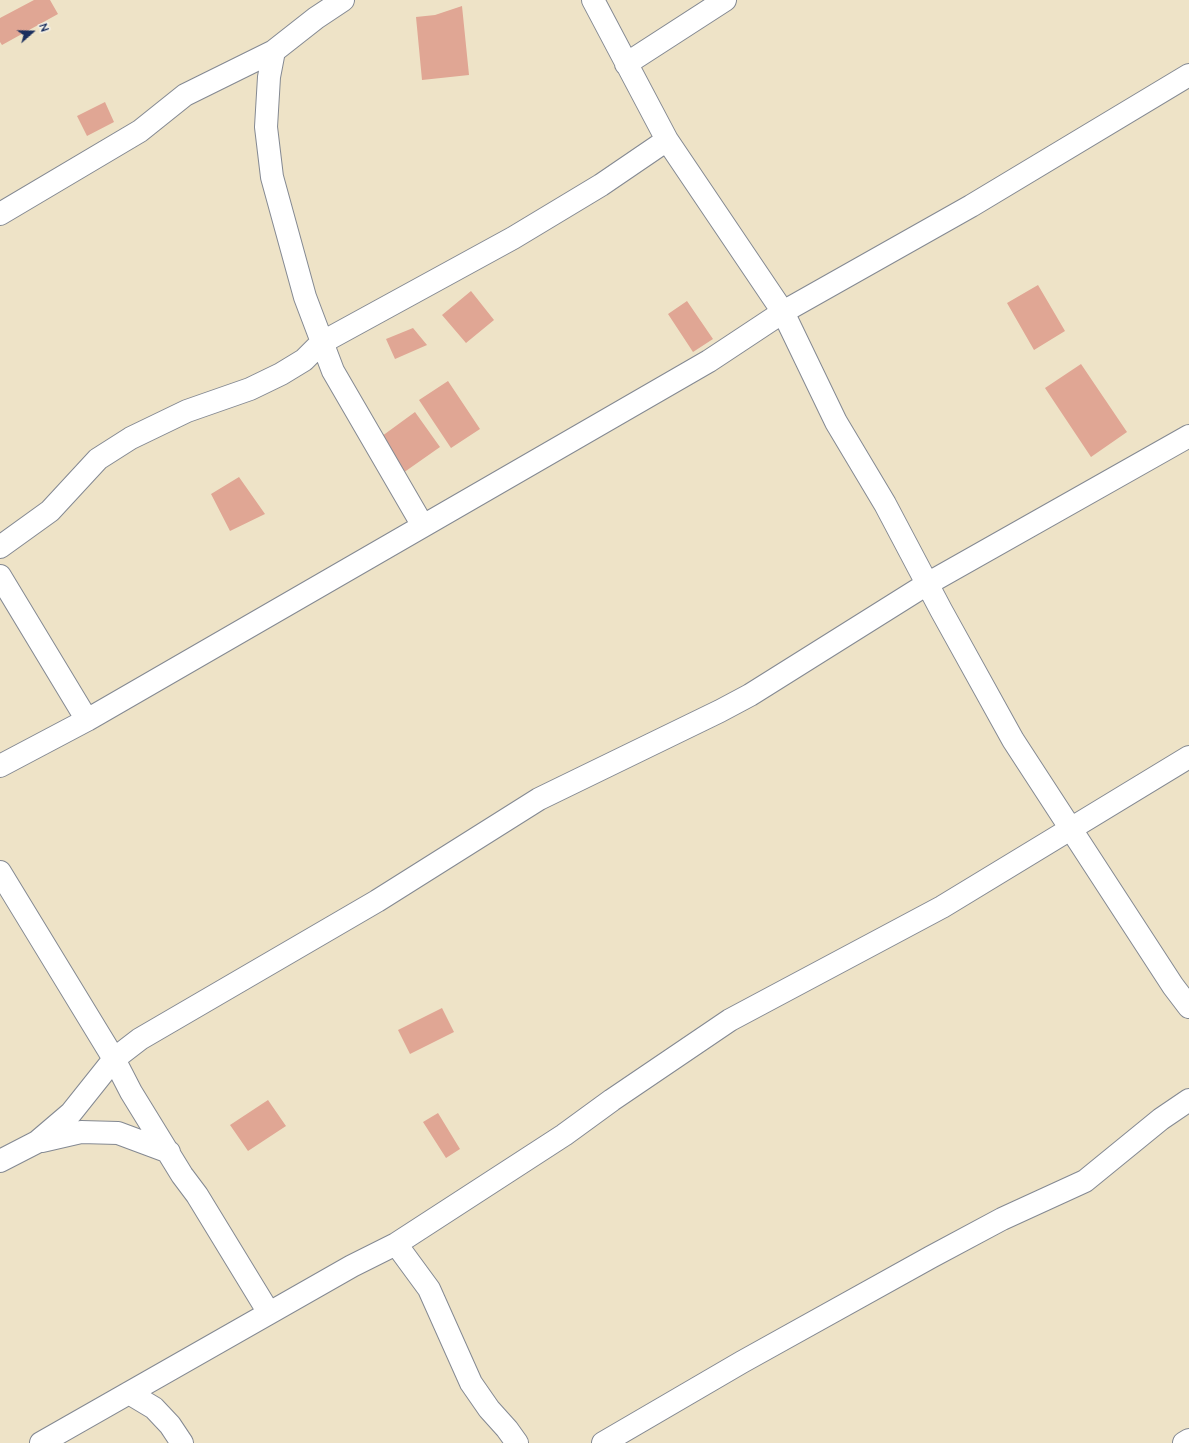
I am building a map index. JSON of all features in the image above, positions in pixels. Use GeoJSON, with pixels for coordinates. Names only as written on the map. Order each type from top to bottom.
{"type":"FeatureCollection","features":[{"type":"Feature","properties":{"kind":"street"},"geometry":{"type":"LineString","coordinates":[[0,214],[140,131],[185,95],[274,52],[316,18],[343,0]]}},
{"type":"Feature","properties":{"kind":"street"},"geometry":{"type":"LineString","coordinates":[[593,0],[667,140],[783,312],[836,422],[885,504],[927,584],[1013,740],[1173,986],[1189,1007]]}},
{"type":"Feature","properties":{"kind":"street"},"geometry":{"type":"LineString","coordinates":[[626,64],[725,0]]}},
{"type":"Feature","properties":{"kind":"street"},"geometry":{"type":"LineString","coordinates":[[274,52],[269,77],[266,127],[272,177],[305,297],[321,343],[340,383],[423,526]]}},
{"type":"Feature","properties":{"kind":"street"},"geometry":{"type":"LineString","coordinates":[[0,766],[87,720],[709,361],[783,312],[971,206],[1189,75]]}},
{"type":"Feature","properties":{"kind":"street"},"geometry":{"type":"LineString","coordinates":[[0,547],[50,511],[98,459],[131,438],[162,422],[250,389],[282,374],[304,360],[321,343],[513,238],[601,185],[667,140]]}},
{"type":"Feature","properties":{"kind":"street"},"geometry":{"type":"LineString","coordinates":[[0,1161],[37,1142],[71,1114],[114,1059],[140,1039],[377,901],[539,799],[738,702],[927,584],[1189,436]]}},
{"type":"Feature","properties":{"kind":"street"},"geometry":{"type":"LineString","coordinates":[[0,576],[87,720]]}},
{"type":"Feature","properties":{"kind":"street"},"geometry":{"type":"LineString","coordinates":[[41,1443],[269,1313],[396,1244],[564,1135],[618,1095],[730,1020],[942,907],[1070,827],[1189,756]]}},
{"type":"Feature","properties":{"kind":"street"},"geometry":{"type":"LineString","coordinates":[[0,872],[114,1059],[131,1092],[182,1175],[197,1195],[269,1313]]}},
{"type":"Feature","properties":{"kind":"street"},"geometry":{"type":"LineString","coordinates":[[603,1443],[742,1362],[931,1257],[1002,1219],[1085,1181],[1161,1119],[1189,1100]]}},
{"type":"Feature","properties":{"kind":"street"},"geometry":{"type":"LineString","coordinates":[[37,1142],[81,1132],[118,1133],[168,1152]]}},
{"type":"Feature","properties":{"kind":"street"},"geometry":{"type":"LineString","coordinates":[[396,1244],[429,1289],[472,1383],[489,1409],[517,1443]]}},
{"type":"Feature","properties":{"kind":"street"},"geometry":{"type":"LineString","coordinates":[[129,1393],[154,1408],[170,1425],[182,1443]]}},
{"type":"Feature","properties":{"kind":"street"},"geometry":{"type":"LineString","coordinates":[[1184,1443],[1189,1440]]}},
{"type":"Feature","properties":{"kind":"building"},"geometry":{"type":"Polygon","coordinates":[[[34,0],[50,0],[58,14],[2,45],[0,42],[0,18],[34,0]]]}},
{"type":"Feature","properties":{"kind":"building"},"geometry":{"type":"Polygon","coordinates":[[[462,6],[469,75],[422,80],[416,17],[435,15],[462,6]]]}},
{"type":"Feature","properties":{"kind":"building"},"geometry":{"type":"Polygon","coordinates":[[[105,102],[114,122],[87,136],[77,116],[105,102]]]}},
{"type":"Feature","properties":{"kind":"building"},"geometry":{"type":"Polygon","coordinates":[[[1038,285],[1065,331],[1034,350],[1007,303],[1038,285]]]}},
{"type":"Feature","properties":{"kind":"building"},"geometry":{"type":"Polygon","coordinates":[[[471,291],[494,320],[466,343],[442,315],[471,291]]]}},
{"type":"Feature","properties":{"kind":"building"},"geometry":{"type":"Polygon","coordinates":[[[687,301],[713,339],[693,352],[668,314],[687,301]]]}},
{"type":"Feature","properties":{"kind":"building"},"geometry":{"type":"Polygon","coordinates":[[[413,328],[427,345],[395,359],[386,339],[413,328]]]}},
{"type":"Feature","properties":{"kind":"building"},"geometry":{"type":"Polygon","coordinates":[[[1081,364],[1127,432],[1091,457],[1045,388],[1081,364]]]}},
{"type":"Feature","properties":{"kind":"building"},"geometry":{"type":"Polygon","coordinates":[[[448,381],[480,429],[451,448],[419,400],[448,381]]]}},
{"type":"Feature","properties":{"kind":"building"},"geometry":{"type":"Polygon","coordinates":[[[415,412],[440,447],[403,473],[378,439],[415,412]]]}},
{"type":"Feature","properties":{"kind":"building"},"geometry":{"type":"Polygon","coordinates":[[[239,477],[265,514],[230,531],[211,494],[239,477]]]}},
{"type":"Feature","properties":{"kind":"building"},"geometry":{"type":"Polygon","coordinates":[[[442,1008],[454,1032],[410,1054],[398,1030],[442,1008]]]}},
{"type":"Feature","properties":{"kind":"building"},"geometry":{"type":"Polygon","coordinates":[[[268,1100],[286,1126],[248,1151],[230,1125],[268,1100]]]}},
{"type":"Feature","properties":{"kind":"building"},"geometry":{"type":"Polygon","coordinates":[[[438,1113],[460,1149],[446,1158],[423,1122],[438,1113]]]}}]}
